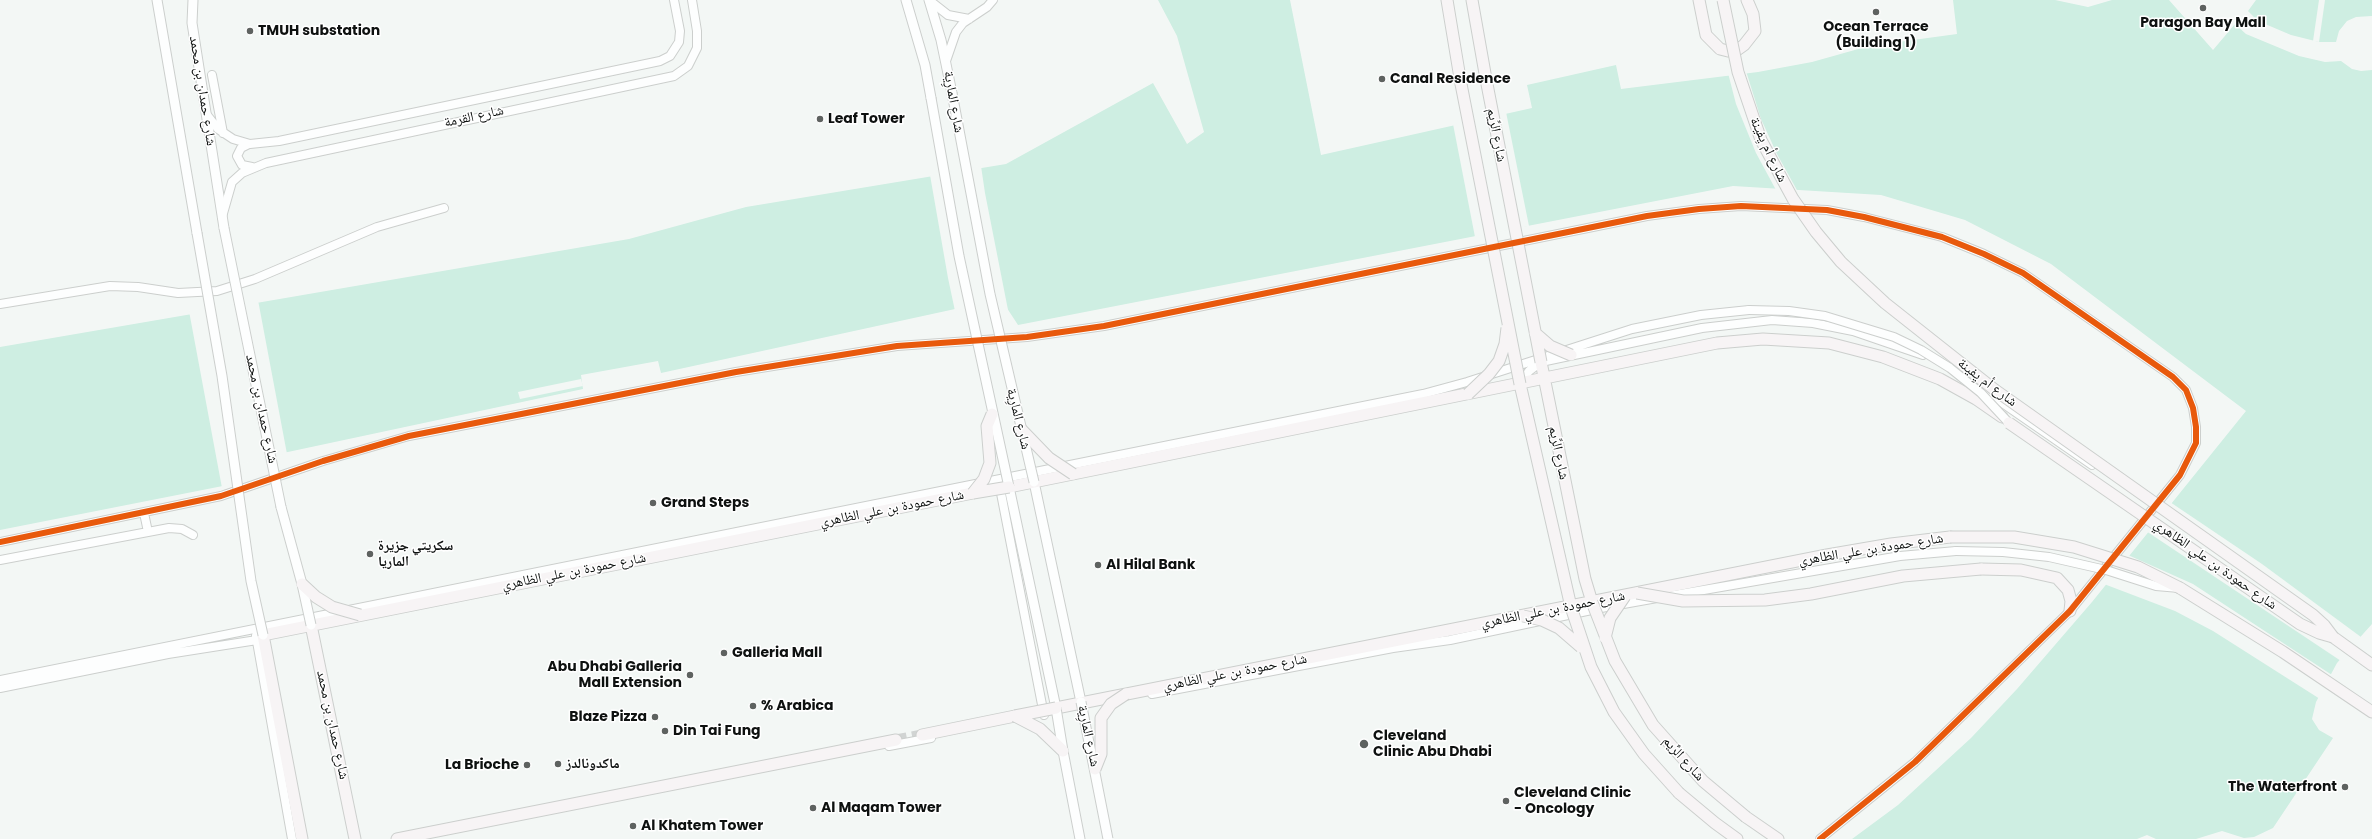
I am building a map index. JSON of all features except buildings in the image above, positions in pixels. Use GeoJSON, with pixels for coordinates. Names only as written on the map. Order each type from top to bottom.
{"type":"FeatureCollection","features":[{"type":"Feature","properties":{"kind":"main road","name":"شارع الرِّيم"},"geometry":{"type":"LineString","coordinates":[[1447,0],[1461,84],[1520,384],[1571,607],[1584,651],[1611,707],[1644,754],[1679,793],[1737,839]]}},
{"type":"Feature","properties":{"kind":"main road","name":"شارع الرِّيم"},"geometry":{"type":"LineString","coordinates":[[1472,0],[1543,378],[1585,579],[1597,605],[1605,638],[1630,688],[1669,744],[1721,798],[1778,839]]}},
{"type":"Feature","properties":{"kind":"main road"},"geometry":{"type":"LineString","coordinates":[[1699,0],[1706,35],[1720,49],[1728,51],[1737,50],[1744,45],[1755,31],[1753,14],[1747,0]]}},
{"type":"Feature","properties":{"kind":"main road","name":"شارع أم يِفينة"},"geometry":{"type":"LineString","coordinates":[[1723,0],[1738,72],[1761,140],[1793,199],[1816,232],[1841,262],[1885,303],[1995,390],[2313,615],[2324,624],[2333,637]]}},
{"type":"Feature","properties":{"kind":"main road"},"geometry":{"type":"LineString","coordinates":[[1468,394],[1489,374],[1499,361],[1505,344],[1508,318]]}},
{"type":"Feature","properties":{"kind":"main road"},"geometry":{"type":"LineString","coordinates":[[1535,333],[1550,346],[1571,355]]}},
{"type":"Feature","properties":{"kind":"main road","name":"شارع حمودة بن علي الظاهري"},"geometry":{"type":"LineString","coordinates":[[258,635],[1034,482],[1717,343],[1763,339],[1810,341],[1865,351],[1921,371],[1958,389],[2009,422],[2300,624],[2319,634],[2333,637],[2372,665]]}},
{"type":"Feature","properties":{"kind":"main road"},"geometry":{"type":"LineString","coordinates":[[973,493],[984,479],[990,463],[987,426],[992,414]]}},
{"type":"Feature","properties":{"kind":"main road"},"geometry":{"type":"LineString","coordinates":[[1020,428],[1038,449],[1073,474]]}},
{"type":"Feature","properties":{"kind":"main road","name":"شارع حمودة بن علي الظاهري"},"geometry":{"type":"LineString","coordinates":[[922,734],[1523,616],[1571,607],[1597,605],[1637,593],[1859,549],[1920,540],[1971,536],[2035,540],[2074,547],[2138,567],[2180,588],[2283,652],[2372,712]]}},
{"type":"Feature","properties":{"kind":"main road"},"geometry":{"type":"LineString","coordinates":[[1637,593],[1683,601],[1765,600],[1811,594],[1903,576],[1981,569],[2021,570],[2057,578],[2068,590],[2071,601],[2070,611]]}},
{"type":"Feature","properties":{"kind":"main road"},"geometry":{"type":"LineString","coordinates":[[302,584],[328,604],[360,615]]}},
{"type":"Feature","properties":{"kind":"main road"},"geometry":{"type":"LineString","coordinates":[[1605,638],[1610,618],[1625,596]]}},
{"type":"Feature","properties":{"kind":"main road"},"geometry":{"type":"LineString","coordinates":[[1523,616],[1542,620],[1559,628],[1584,651]]}},
{"type":"Feature","properties":{"kind":"main road","name":"شارع حمدان بن محمد"},"geometry":{"type":"LineString","coordinates":[[311,625],[355,839]]}},
{"type":"Feature","properties":{"kind":"main road","name":"شارع حمدان بن محمد"},"geometry":{"type":"LineString","coordinates":[[258,635],[302,839]]}},
{"type":"Feature","properties":{"kind":"main road"},"geometry":{"type":"LineString","coordinates":[[1095,769],[1101,754],[1101,718],[1111,704],[1126,694]]}},
{"type":"Feature","properties":{"kind":"main road"},"geometry":{"type":"LineString","coordinates":[[1015,716],[1040,729],[1063,751]]}},
{"type":"Feature","properties":{"kind":"main road"},"geometry":{"type":"LineString","coordinates":[[399,839],[896,740]]}},
{"type":"Feature","properties":{"kind":"street","name":"شارع حمدان بن محمد"},"geometry":{"type":"LineString","coordinates":[[157,0],[224,389],[258,635]]}},
{"type":"Feature","properties":{"kind":"street","name":"شارع حمدان بن محمد"},"geometry":{"type":"LineString","coordinates":[[193,0],[192,23],[224,228],[282,507],[311,625]]}},
{"type":"Feature","properties":{"kind":"street","name":"شارع القرمة"},"geometry":{"type":"LineString","coordinates":[[207,115],[223,133],[233,139],[250,144],[308,136],[660,61],[674,52],[679,42],[680,31],[674,0]]}},
{"type":"Feature","properties":{"kind":"street","name":"شارع القرمة"},"geometry":{"type":"LineString","coordinates":[[222,217],[232,182],[242,173],[255,167],[293,156],[674,76],[688,66],[697,48],[697,31],[692,0]]}},
{"type":"Feature","properties":{"kind":"street","name":"شارع المارِية"},"geometry":{"type":"LineString","coordinates":[[906,0],[925,65],[959,256],[1056,708],[1080,839]]}},
{"type":"Feature","properties":{"kind":"street"},"geometry":{"type":"LineString","coordinates":[[929,0],[948,15],[969,19]]}},
{"type":"Feature","properties":{"kind":"street","name":"شارع المارِية"},"geometry":{"type":"LineString","coordinates":[[929,0],[946,61],[990,294],[1020,428],[1034,482],[1095,769],[1108,839]]}},
{"type":"Feature","properties":{"kind":"street"},"geometry":{"type":"LineString","coordinates":[[946,61],[956,32],[969,19],[979,14],[993,0]]}},
{"type":"Feature","properties":{"kind":"street"},"geometry":{"type":"LineString","coordinates":[[212,75],[223,133]]}},
{"type":"Feature","properties":{"kind":"street"},"geometry":{"type":"LineString","coordinates":[[250,144],[241,148],[237,156],[242,165],[255,167]]}},
{"type":"Feature","properties":{"kind":"street"},"geometry":{"type":"LineString","coordinates":[[0,542],[144,514],[221,496],[323,461],[409,436],[701,378],[897,346],[1027,337],[1104,326],[1647,216],[1699,209],[1741,206],[1827,210],[1906,227],[1956,242],[2023,273],[2173,377],[2186,390],[2193,408],[2196,427],[2196,443],[2180,475],[2070,611],[1915,762],[1820,839]]}},
{"type":"Feature","properties":{"kind":"street"},"geometry":{"type":"LineString","coordinates":[[0,304],[110,286],[138,287],[178,293],[224,289],[255,279],[377,227],[444,208]]}},
{"type":"Feature","properties":{"kind":"street"},"geometry":{"type":"LineString","coordinates":[[0,688],[1423,394],[1467,382],[1632,329],[1694,316],[1749,310],[1789,311],[1825,316],[1894,337],[1921,350],[1950,368],[1981,393],[2009,422]]}},
{"type":"Feature","properties":{"kind":"street","name":"شارع حمودة بن علي الظاهري"},"geometry":{"type":"LineString","coordinates":[[1540,362],[1683,332],[1752,322],[1792,321],[1833,326],[1876,337],[1919,353],[1980,387],[2153,508]]}},
{"type":"Feature","properties":{"kind":"street"},"geometry":{"type":"LineString","coordinates":[[1520,384],[1529,371],[1540,362]]}},
{"type":"Feature","properties":{"kind":"street"},"geometry":{"type":"LineString","coordinates":[[998,481],[1044,716]]}},
{"type":"Feature","properties":{"kind":"street"},"geometry":{"type":"LineString","coordinates":[[144,514],[148,532]]}},
{"type":"Feature","properties":{"kind":"street"},"geometry":{"type":"LineString","coordinates":[[0,560],[176,528],[193,535]]}},
{"type":"Feature","properties":{"kind":"street","name":"شارع حمودة بن علي الظاهري"},"geometry":{"type":"LineString","coordinates":[[1597,605],[1893,557],[1956,551],[2003,552],[2049,557],[2099,568],[2156,586],[2180,588]]}},
{"type":"Feature","properties":{"kind":"street"},"geometry":{"type":"LineString","coordinates":[[407,839],[1385,650],[1450,640],[1597,605]]}},
{"type":"Feature","properties":{"kind":"street"},"geometry":{"type":"LineString","coordinates":[[0,680],[258,635]]}},
{"type":"Feature","properties":{"kind":"street"},"geometry":{"type":"LineString","coordinates":[[258,635],[292,839]]}},
{"type":"Feature","properties":{"kind":"shaded area"},"geometry":{"type":"Polygon","coordinates":[[[1158,0],[1290,0],[1321,155],[1532,108],[1527,85],[1616,65],[1621,89],[1758,72],[1812,62],[1869,46],[1957,34],[1953,0],[2055,0],[2088,7],[2112,0],[2169,0],[2213,50],[2235,24],[2246,34],[2299,56],[2325,62],[2341,61],[2352,69],[2361,71],[2372,70],[2372,624],[2337,663],[2316,702],[2312,719],[2319,730],[2333,738],[2273,828],[2254,837],[2244,838],[2222,831],[2196,839],[2156,839],[2147,835],[2137,839],[1852,839],[1898,805],[1971,738],[2017,689],[2092,602],[2246,411],[2051,264],[1965,220],[1881,195],[1733,186],[1018,325],[1001,299],[661,373],[658,361],[581,375],[583,389],[241,462],[243,482],[0,530],[0,347],[629,239],[746,207],[1006,164],[1153,83],[1187,144],[1204,132],[1177,36],[1158,0]]]}},
{"type":"Feature","properties":{"kind":"shaded area"},"geometry":{"type":"Polygon","coordinates":[[[2256,0],[2372,0],[2372,16],[2356,17],[2347,21],[2339,31],[2336,42],[2319,42],[2291,35],[2258,21],[2248,11],[2256,0]]]}},
{"type":"Feature","properties":{"kind":"pier"},"geometry":{"type":"Polygon","coordinates":[[[2319,0],[2325,0],[2319,42],[2313,41],[2319,0]]]}},
{"type":"Feature","properties":{"kind":"pier"},"geometry":{"type":"Polygon","coordinates":[[[1746,71],[1761,119],[1777,154],[1798,192],[1776,190],[1756,153],[1736,104],[1728,73],[1746,71]]]}},
{"type":"Feature","properties":{"kind":"pier"},"geometry":{"type":"Polygon","coordinates":[[[1506,112],[1529,226],[1475,237],[1453,124],[1506,112]]]}},
{"type":"Feature","properties":{"kind":"pier"},"geometry":{"type":"Polygon","coordinates":[[[981,166],[1009,315],[1000,301],[955,311],[948,278],[930,175],[981,166]]]}},
{"type":"Feature","properties":{"kind":"pier"},"geometry":{"type":"Polygon","coordinates":[[[258,300],[287,454],[243,463],[245,484],[222,488],[189,311],[258,300]]]}},
{"type":"Feature","properties":{"kind":"pier"},"geometry":{"type":"Polygon","coordinates":[[[581,379],[583,386],[520,399],[518,392],[581,379]]]}},
{"type":"Feature","properties":{"kind":"pier"},"geometry":{"type":"Polygon","coordinates":[[[2170,502],[2262,564],[2361,637],[2341,661],[2146,531],[2170,502]]]}},
{"type":"Feature","properties":{"kind":"pier"},"geometry":{"type":"Polygon","coordinates":[[[2128,555],[2193,584],[2332,675],[2320,699],[2213,631],[2175,611],[2104,584],[2128,555]]]}},
{"type":"Feature","properties":{"kind":"tunnel"},"geometry":{"type":"LineString","coordinates":[[896,740],[922,735]]}},
{"type":"Feature","properties":{"kind":"cycle path"},"geometry":{"type":"LineString","coordinates":[[0,542],[221,496],[323,461],[409,436],[736,372],[897,346],[1027,337],[1104,326],[1647,216],[1699,209],[1741,206],[1827,210],[1864,217],[1942,237],[1984,254],[2023,273],[2173,377],[2186,390],[2193,408],[2196,427],[2196,443],[2180,475],[2070,611],[1915,762],[1820,839]]}},
{"type":"Feature","properties":{"kind":"place","name":"Paragon Bay Mall"},"geometry":{"type":"Point","coordinates":[2203,8]}},
{"type":"Feature","properties":{"kind":"place","name":"Ocean Terrace (Building 1)"},"geometry":{"type":"Point","coordinates":[1876,12]}},
{"type":"Feature","properties":{"kind":"place","name":"TMUH substation"},"geometry":{"type":"Point","coordinates":[250,31]}},
{"type":"Feature","properties":{"kind":"place","name":"Canal Residence"},"geometry":{"type":"Point","coordinates":[1382,79]}},
{"type":"Feature","properties":{"kind":"place","name":"Leaf Tower"},"geometry":{"type":"Point","coordinates":[820,119]}},
{"type":"Feature","properties":{"kind":"place","name":"Grand Steps"},"geometry":{"type":"Point","coordinates":[653,503]}},
{"type":"Feature","properties":{"kind":"place","name":"سكريتي جزيرة الماريا"},"geometry":{"type":"Point","coordinates":[370,554]}},
{"type":"Feature","properties":{"kind":"place","name":"Al Hilal Bank"},"geometry":{"type":"Point","coordinates":[1098,565]}},
{"type":"Feature","properties":{"kind":"place","name":"Galleria Mall"},"geometry":{"type":"Point","coordinates":[724,653]}},
{"type":"Feature","properties":{"kind":"place","name":"Abu Dhabi Galleria Mall Extension"},"geometry":{"type":"Point","coordinates":[690,675]}},
{"type":"Feature","properties":{"kind":"place","name":"% Arabica"},"geometry":{"type":"Point","coordinates":[753,706]}},
{"type":"Feature","properties":{"kind":"place","name":"Blaze Pizza"},"geometry":{"type":"Point","coordinates":[655,717]}},
{"type":"Feature","properties":{"kind":"place","name":"Din Tai Fung"},"geometry":{"type":"Point","coordinates":[665,731]}},
{"type":"Feature","properties":{"kind":"place","name":"Cleveland Clinic Abu Dhabi"},"geometry":{"type":"Point","coordinates":[1364,744]}},
{"type":"Feature","properties":{"kind":"place","name":"ماكدونالدز"},"geometry":{"type":"Point","coordinates":[558,764]}},
{"type":"Feature","properties":{"kind":"place","name":"La Brioche"},"geometry":{"type":"Point","coordinates":[527,765]}},
{"type":"Feature","properties":{"kind":"place","name":"The Waterfront"},"geometry":{"type":"Point","coordinates":[2345,787]}},
{"type":"Feature","properties":{"kind":"place","name":"Cleveland Clinic - Oncology"},"geometry":{"type":"Point","coordinates":[1506,801]}},
{"type":"Feature","properties":{"kind":"place","name":"Al Maqam Tower"},"geometry":{"type":"Point","coordinates":[813,808]}},
{"type":"Feature","properties":{"kind":"place","name":"Al Khatem Tower"},"geometry":{"type":"Point","coordinates":[633,826]}}]}
